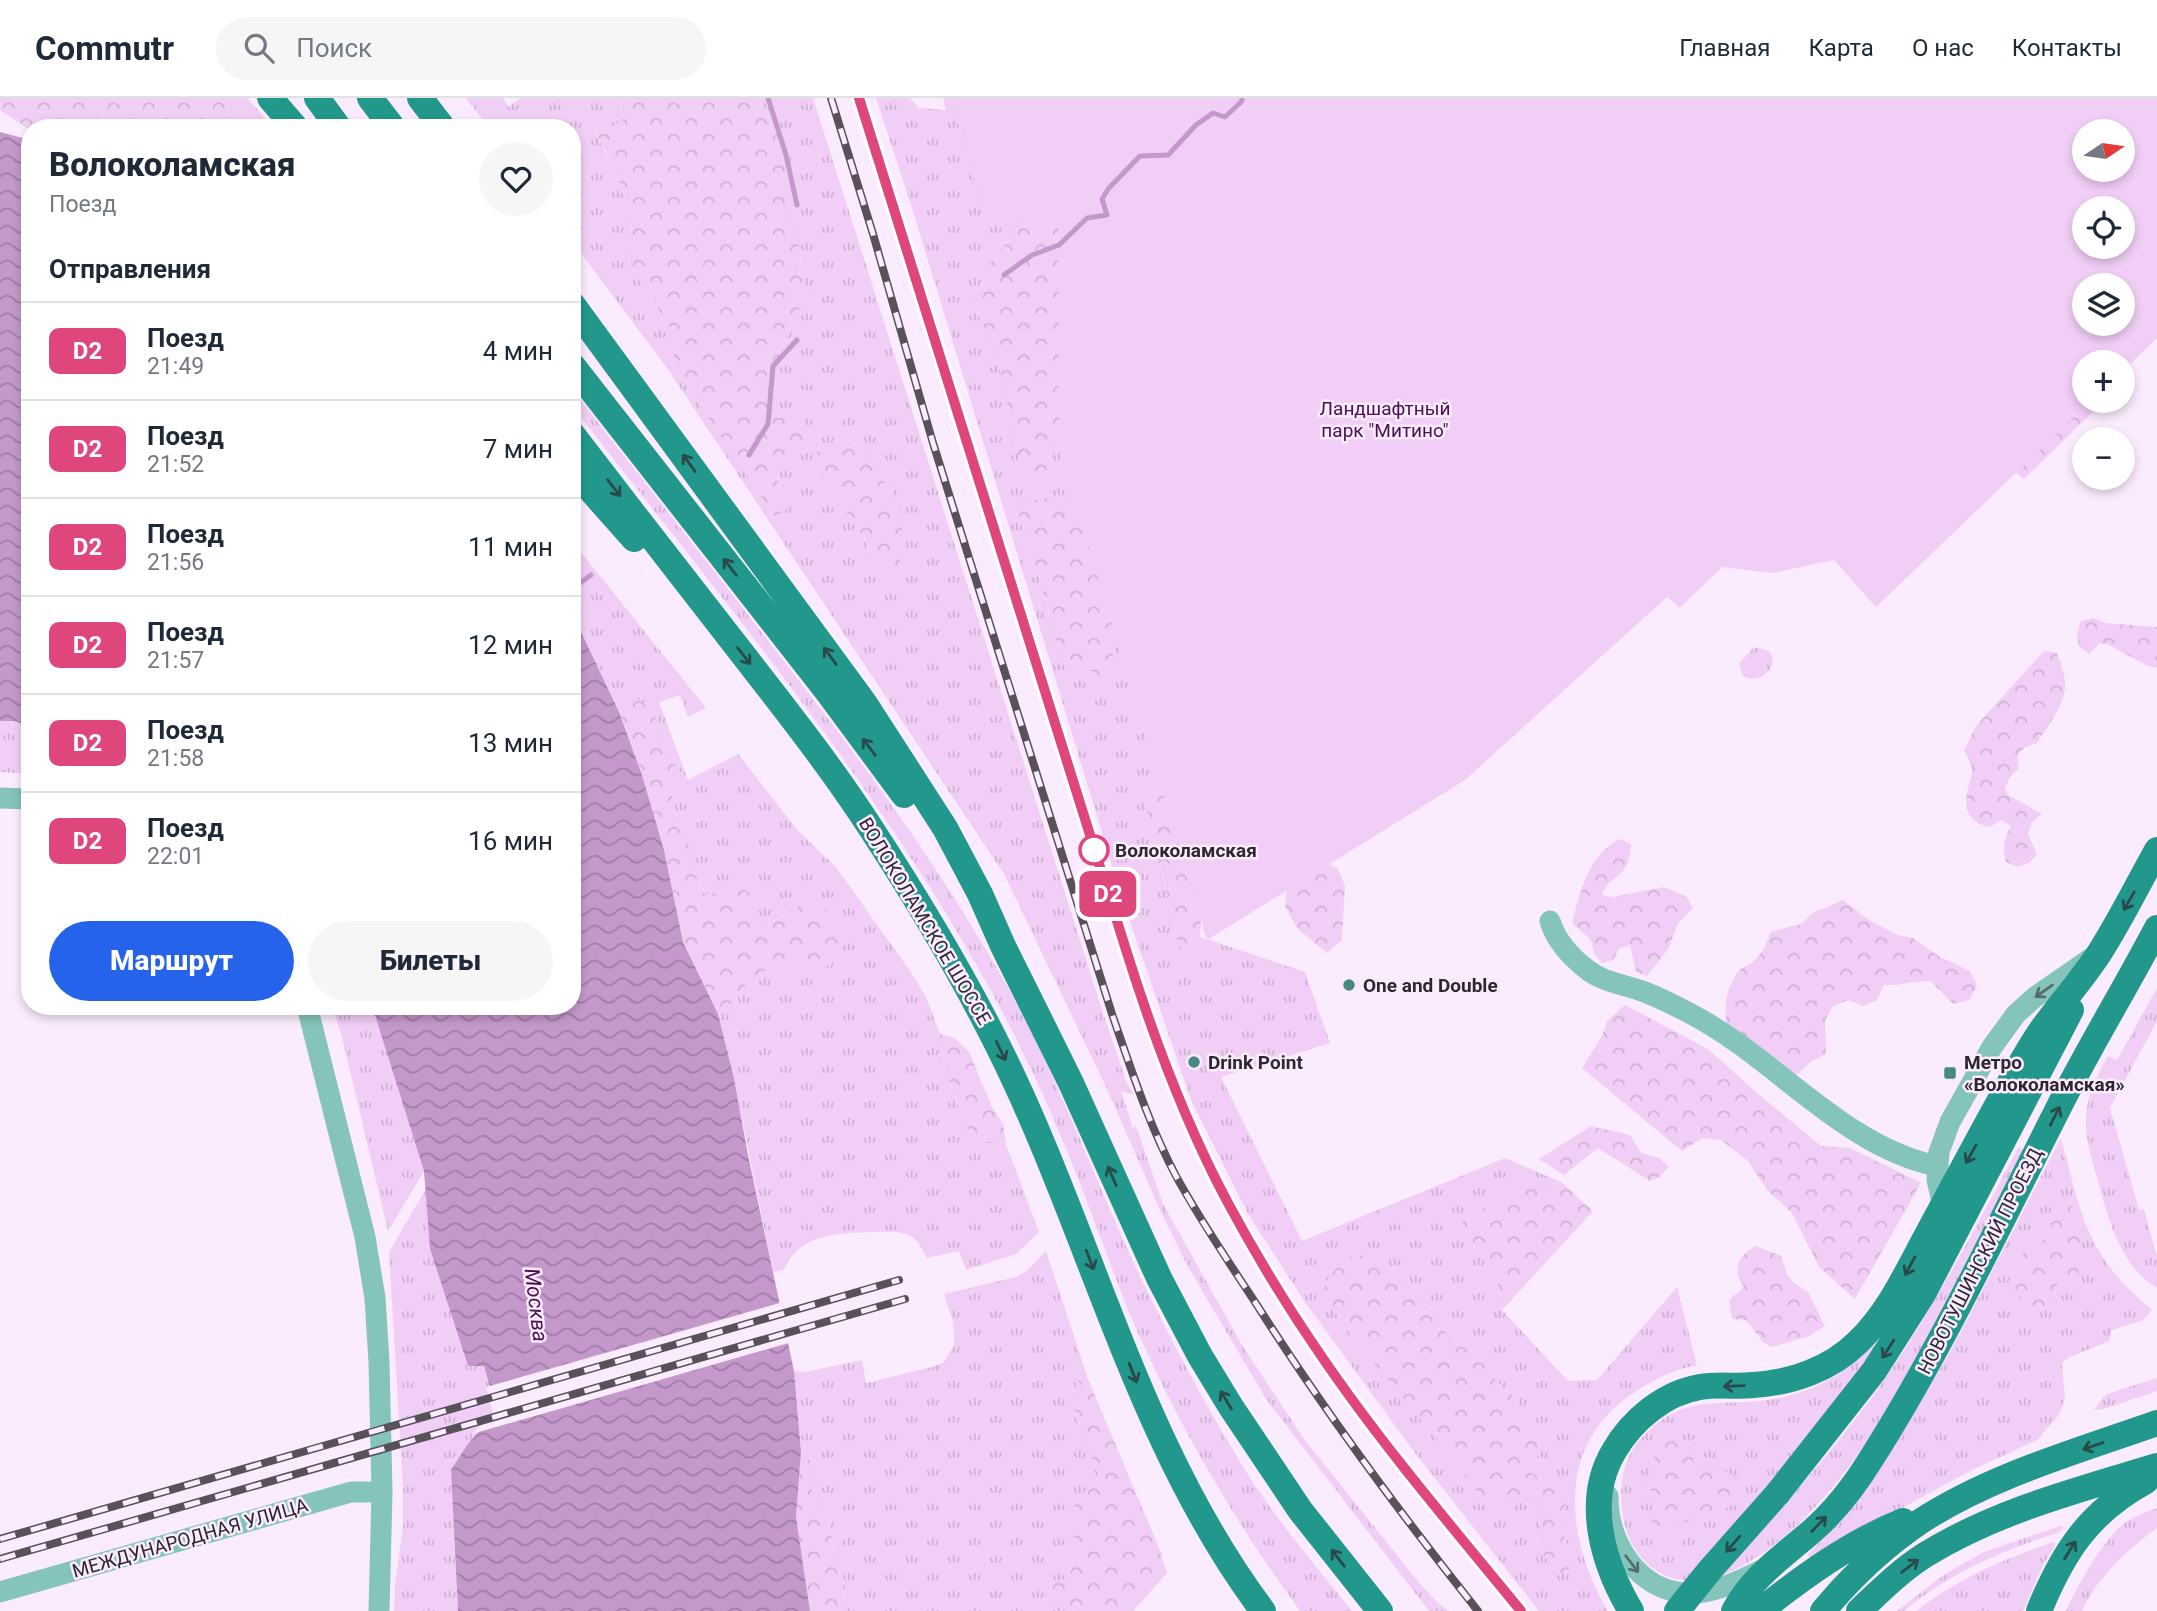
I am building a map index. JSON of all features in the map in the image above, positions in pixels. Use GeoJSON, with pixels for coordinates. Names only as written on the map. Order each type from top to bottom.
{"type":"FeatureCollection","features":[{"type":"Feature","properties":{"kind":"main road"},"geometry":{"type":"LineString","coordinates":[[270,98],[288,119]]}},
{"type":"Feature","properties":{"kind":"main road"},"geometry":{"type":"LineString","coordinates":[[317,98],[332,119]]}},
{"type":"Feature","properties":{"kind":"main road"},"geometry":{"type":"LineString","coordinates":[[370,98],[386,119]]}},
{"type":"Feature","properties":{"kind":"main road"},"geometry":{"type":"LineString","coordinates":[[419,98],[436,119]]}},
{"type":"Feature","properties":{"kind":"main road"},"geometry":{"type":"LineString","coordinates":[[581,316],[865,704],[945,828],[980,894],[1071,1083],[1158,1278],[1200,1356],[1300,1510],[1380,1611]]}},
{"type":"Feature","properties":{"kind":"main road"},"geometry":{"type":"LineString","coordinates":[[581,377],[890,774],[939,843],[1003,946]]}},
{"type":"Feature","properties":{"kind":"main road","name":"ВОЛОКОЛАМСКОЕ ШОССЕ"},"geometry":{"type":"LineString","coordinates":[[581,446],[816,750],[871,828],[958,968],[1033,1117],[1136,1379],[1178,1473],[1220,1548],[1263,1611]]}},
{"type":"Feature","properties":{"kind":"main road"},"geometry":{"type":"LineString","coordinates":[[581,479],[664,571],[702,602]]}},
{"type":"Feature","properties":{"kind":"main road"},"geometry":{"type":"LineString","coordinates":[[1677,1611],[1778,1493],[1874,1371],[1923,1294],[2100,952],[2157,850]]}},
{"type":"Feature","properties":{"kind":"main road","name":"НОВОТУШИНСКИЙ ПРОЕЗД"},"geometry":{"type":"LineString","coordinates":[[1734,1611],[1743,1594],[1767,1568],[1813,1530],[1843,1498],[1870,1462],[1945,1333],[2077,1073],[2157,928]]}},
{"type":"Feature","properties":{"kind":"main road"},"geometry":{"type":"LineString","coordinates":[[1631,1611],[1610,1567],[1600,1534],[1598,1502],[1603,1474],[1626,1433],[1658,1404],[1679,1393],[1701,1387],[1755,1385],[1811,1373],[1857,1343],[1879,1319],[1903,1280],[2039,1034],[2100,952]]}},
{"type":"Feature","properties":{"kind":"main road"},"geometry":{"type":"LineString","coordinates":[[1765,1608],[1836,1556],[1885,1528],[1956,1502],[2022,1472],[2157,1423]]}},
{"type":"Feature","properties":{"kind":"main road"},"geometry":{"type":"LineString","coordinates":[[1859,1611],[1886,1585],[1923,1556],[1959,1536],[2054,1498],[2157,1466]]}},
{"type":"Feature","properties":{"kind":"main road"},"geometry":{"type":"LineString","coordinates":[[2039,1611],[2062,1564],[2090,1523],[2115,1499],[2157,1475]]}},
{"type":"Feature","properties":{"kind":"main road"},"geometry":{"type":"LineString","coordinates":[[1823,1611],[1862,1568],[1890,1544],[1922,1521],[1956,1502]]}},
{"type":"Feature","properties":{"kind":"street"},"geometry":{"type":"LineString","coordinates":[[0,798],[21,799]]}},
{"type":"Feature","properties":{"kind":"street"},"geometry":{"type":"LineString","coordinates":[[1550,921],[1562,943],[1590,972],[1613,983],[1641,991],[1694,1016],[1736,1042],[1850,1128],[1877,1145],[1916,1161],[1937,1166]]}},
{"type":"Feature","properties":{"kind":"street"},"geometry":{"type":"LineString","coordinates":[[1942,1206],[1937,1180],[1939,1152],[1950,1122],[1992,1047],[2016,1014],[2100,952]]}},
{"type":"Feature","properties":{"kind":"street"},"geometry":{"type":"LineString","coordinates":[[309,1015],[365,1237],[375,1298],[382,1492],[379,1611]]}},
{"type":"Feature","properties":{"kind":"street"},"geometry":{"type":"LineString","coordinates":[[1613,1452],[1608,1475],[1608,1503],[1626,1559],[1641,1577],[1663,1588],[1687,1594],[1714,1589],[1767,1568]]}},
{"type":"Feature","properties":{"kind":"street","name":"МЕЖДУНАРОДНАЯ УЛИЦА"},"geometry":{"type":"LineString","coordinates":[[0,1592],[351,1492],[382,1492]]}},
{"type":"Feature","properties":{"kind":"green space"},"geometry":{"type":"Polygon","coordinates":[[[0,98],[219,98],[235,119],[21,119],[21,124],[0,110],[0,98]]]}},
{"type":"Feature","properties":{"kind":"green space"},"geometry":{"type":"Polygon","coordinates":[[[219,98],[247,98],[266,119],[235,119],[219,98]]]}},
{"type":"Feature","properties":{"kind":"green space"},"geometry":{"type":"Polygon","coordinates":[[[466,98],[503,98],[508,107],[521,98],[616,98],[621,106],[623,119],[613,127],[593,127],[624,194],[631,228],[628,266],[655,299],[661,317],[674,332],[676,369],[775,516],[781,464],[792,453],[799,418],[777,418],[765,380],[779,356],[791,322],[811,291],[798,276],[802,255],[789,216],[798,197],[783,159],[780,138],[759,98],[813,98],[1103,1013],[1126,1081],[1134,1095],[1121,1091],[1163,1204],[1242,1345],[1304,1439],[1416,1579],[1449,1611],[1429,1611],[1266,1399],[1186,1263],[1106,1087],[1004,874],[667,368],[581,253],[581,119],[482,119],[466,98]],[[850,441],[834,447],[871,558],[905,539],[892,490],[870,464],[864,450],[850,441]]]}},
{"type":"Feature","properties":{"kind":"green space"},"geometry":{"type":"Polygon","coordinates":[[[616,98],[759,98],[780,138],[783,159],[798,197],[789,216],[802,255],[798,275],[811,291],[791,322],[779,356],[765,380],[777,418],[799,418],[809,427],[807,442],[781,464],[777,481],[789,491],[785,512],[774,516],[676,369],[674,332],[661,317],[655,299],[628,266],[631,227],[624,193],[593,126],[613,127],[623,119],[621,106],[616,98]]]}},
{"type":"Feature","properties":{"kind":"green space"},"geometry":{"type":"Polygon","coordinates":[[[876,98],[910,98],[919,108],[946,110],[943,98],[951,98],[985,213],[1048,218],[1014,224],[1006,244],[992,259],[985,282],[970,296],[997,356],[1021,469],[1040,482],[1050,464],[1051,444],[1068,421],[1093,515],[1056,497],[1015,502],[1046,601],[1055,642],[1066,659],[1085,664],[1099,679],[1117,671],[1112,651],[1122,633],[1166,774],[1145,806],[1152,826],[1178,943],[1187,959],[1195,940],[1200,937],[1305,972],[1330,1043],[1221,1077],[1302,1241],[1505,1158],[1561,1182],[1546,1186],[1524,1184],[1459,1232],[1484,1256],[1485,1273],[1498,1285],[1502,1310],[1568,1381],[1597,1380],[1677,1287],[1697,1365],[1662,1377],[1629,1396],[1605,1417],[1589,1442],[1579,1468],[1575,1497],[1577,1526],[1583,1555],[1608,1611],[1539,1611],[1412,1449],[1305,1302],[1248,1214],[1191,1100],[1121,895],[876,98]],[[1388,1265],[1456,1461],[1480,1496],[1501,1496],[1541,1504],[1538,1546],[1559,1574],[1569,1569],[1560,1518],[1567,1503],[1547,1483],[1524,1468],[1516,1399],[1500,1385],[1474,1353],[1455,1343],[1441,1327],[1432,1309],[1415,1299],[1388,1265]]]}},
{"type":"Feature","properties":{"kind":"green space","name":"Ландшафтный парк \"Митино\""},"geometry":{"type":"Polygon","coordinates":[[[951,98],[2157,98],[2157,338],[2135,359],[2135,350],[2072,350],[2072,413],[2078,413],[1876,607],[1834,560],[1772,573],[1722,567],[1680,608],[1667,597],[1465,780],[1207,940],[1059,449],[1058,228],[985,213],[951,98]]]}},
{"type":"Feature","properties":{"kind":"green space"},"geometry":{"type":"Polygon","coordinates":[[[1048,218],[1076,228],[1068,421],[1051,444],[1050,464],[1040,482],[1021,469],[997,356],[970,296],[985,282],[992,259],[1006,244],[1014,224],[1048,218]]]}},
{"type":"Feature","properties":{"kind":"green space"},"geometry":{"type":"Polygon","coordinates":[[[581,401],[822,711],[917,842],[976,932],[1043,1055],[1147,1291],[1205,1401],[1267,1503],[1352,1611],[1300,1611],[1254,1545],[1173,1407],[1139,1335],[1047,1105],[990,989],[945,911],[846,762],[738,618],[581,417],[581,401]]]}},
{"type":"Feature","properties":{"kind":"green space"},"geometry":{"type":"Polygon","coordinates":[[[2072,411],[2092,413],[2077,427],[2072,427],[2072,432],[2024,479],[2007,465],[2072,411]]]}},
{"type":"Feature","properties":{"kind":"green space"},"geometry":{"type":"Polygon","coordinates":[[[850,441],[864,450],[870,464],[892,490],[905,539],[903,556],[894,570],[883,574],[871,558],[865,538],[827,486],[814,453],[850,441]]]}},
{"type":"Feature","properties":{"kind":"green space"},"geometry":{"type":"Polygon","coordinates":[[[1056,497],[1093,515],[1122,633],[1112,651],[1117,671],[1099,679],[1085,664],[1066,659],[1055,642],[1046,601],[1015,502],[1056,497]]]}},
{"type":"Feature","properties":{"kind":"green space"},"geometry":{"type":"Polygon","coordinates":[[[581,552],[706,708],[688,717],[680,695],[659,702],[688,780],[738,754],[798,831],[835,866],[925,995],[940,1034],[945,1073],[955,1093],[960,1114],[986,1143],[1006,1144],[1039,1232],[1016,1254],[966,1270],[959,1251],[927,1258],[916,1240],[906,1234],[847,1233],[810,1242],[799,1249],[784,1270],[773,1272],[734,1078],[718,1014],[736,1000],[747,983],[763,970],[784,970],[804,960],[840,958],[836,938],[799,906],[763,928],[726,890],[707,895],[696,877],[687,837],[677,816],[672,796],[688,781],[664,748],[660,728],[635,697],[619,712],[581,632],[581,552]]]}},
{"type":"Feature","properties":{"kind":"green space"},"geometry":{"type":"Polygon","coordinates":[[[2094,618],[2105,623],[2157,627],[2157,668],[2107,644],[2100,643],[2089,654],[2079,646],[2077,633],[2081,621],[2094,618]]]}},
{"type":"Feature","properties":{"kind":"green space"},"geometry":{"type":"Polygon","coordinates":[[[1753,648],[1771,653],[1773,660],[1767,673],[1752,679],[1743,676],[1739,664],[1753,648]]]}},
{"type":"Feature","properties":{"kind":"green space"},"geometry":{"type":"Polygon","coordinates":[[[2044,651],[2057,653],[2064,674],[2065,689],[2056,713],[2037,743],[2025,747],[2017,756],[2019,768],[2010,777],[2005,788],[2008,795],[2042,814],[2032,822],[2028,834],[2037,855],[2029,863],[2017,867],[2006,862],[2004,852],[2004,843],[2011,826],[2001,820],[1990,827],[1983,825],[1969,814],[1966,803],[1972,769],[1964,751],[1975,727],[2044,651]]]}},
{"type":"Feature","properties":{"kind":"green space"},"geometry":{"type":"Polygon","coordinates":[[[635,696],[651,709],[660,728],[664,748],[688,781],[672,796],[677,816],[687,837],[696,877],[706,895],[726,890],[746,890],[763,928],[799,906],[819,904],[834,917],[841,958],[823,968],[804,960],[784,970],[763,971],[747,983],[736,1000],[718,1014],[683,942],[664,850],[642,775],[619,712],[635,696]]]}},
{"type":"Feature","properties":{"kind":"green space"},"geometry":{"type":"Polygon","coordinates":[[[0,721],[15,721],[21,723],[21,773],[0,772],[0,721]]]}},
{"type":"Feature","properties":{"kind":"green space"},"geometry":{"type":"Polygon","coordinates":[[[1166,774],[1204,860],[1200,937],[1195,940],[1187,960],[1178,943],[1152,826],[1145,806],[1151,787],[1166,774]]]}},
{"type":"Feature","properties":{"kind":"green space"},"geometry":{"type":"Polygon","coordinates":[[[1619,839],[1631,844],[1628,862],[1622,872],[1607,885],[1602,895],[1613,897],[1664,887],[1687,897],[1693,908],[1677,925],[1669,948],[1647,976],[1636,972],[1630,945],[1619,949],[1613,960],[1602,963],[1594,953],[1591,940],[1572,923],[1582,887],[1593,864],[1619,839]]]}},
{"type":"Feature","properties":{"kind":"green space"},"geometry":{"type":"Polygon","coordinates":[[[1321,859],[1338,869],[1345,886],[1342,940],[1327,953],[1297,928],[1285,906],[1289,864],[1321,859]]]}},
{"type":"Feature","properties":{"kind":"green space"},"geometry":{"type":"Polygon","coordinates":[[[1843,900],[1869,920],[1897,935],[1913,938],[1940,957],[1970,971],[1977,986],[1969,1000],[1953,1004],[1931,981],[1925,981],[1884,985],[1877,1000],[1863,1006],[1848,1000],[1833,1006],[1825,1020],[1826,1054],[1810,1062],[1798,1074],[1792,1074],[1727,1026],[1726,1005],[1729,990],[1739,971],[1759,955],[1771,932],[1801,924],[1813,913],[1843,900]]]}},
{"type":"Feature","properties":{"kind":"green space"},"geometry":{"type":"Polygon","coordinates":[[[2157,988],[2157,1021],[2110,1108],[2139,1210],[2144,1209],[2157,1257],[2157,1288],[2134,1267],[2118,1241],[2093,1166],[2086,1125],[2088,1100],[2100,1070],[2108,1056],[2117,1060],[2157,988]]]}},
{"type":"Feature","properties":{"kind":"green space"},"geometry":{"type":"Polygon","coordinates":[[[1625,1005],[1708,1049],[1821,1146],[1850,1148],[1921,1183],[1855,1299],[1819,1267],[1792,1213],[1767,1190],[1748,1161],[1721,1140],[1703,1138],[1682,1151],[1582,1068],[1602,1036],[1607,1021],[1625,1005]]]}},
{"type":"Feature","properties":{"kind":"green space"},"geometry":{"type":"Polygon","coordinates":[[[335,1015],[375,1015],[424,1171],[388,1231],[335,1015]]]}},
{"type":"Feature","properties":{"kind":"green space"},"geometry":{"type":"Polygon","coordinates":[[[940,1034],[954,1038],[969,1052],[992,1107],[1003,1124],[1006,1144],[986,1143],[969,1132],[945,1073],[940,1034]]]}},
{"type":"Feature","properties":{"kind":"green space"},"geometry":{"type":"Polygon","coordinates":[[[1591,1126],[1630,1135],[1641,1153],[1659,1158],[1669,1167],[1659,1177],[1650,1181],[1598,1148],[1564,1175],[1539,1159],[1591,1126]]]}},
{"type":"Feature","properties":{"kind":"green space"},"geometry":{"type":"Polygon","coordinates":[[[2061,1138],[2078,1201],[2097,1248],[2118,1277],[2152,1310],[2143,1320],[2112,1330],[2109,1341],[2062,1363],[2065,1399],[2058,1416],[2037,1440],[1972,1470],[1810,1558],[1807,1555],[1840,1522],[1865,1491],[1953,1347],[2061,1138]],[[2051,1238],[2029,1244],[2051,1305],[2058,1283],[2051,1238]]]}},
{"type":"Feature","properties":{"kind":"green space"},"geometry":{"type":"Polygon","coordinates":[[[2018,1148],[2024,1151],[1914,1363],[1873,1432],[1825,1497],[1767,1550],[1734,1570],[1711,1578],[1690,1581],[1671,1577],[1654,1569],[1640,1556],[1630,1539],[1623,1518],[1623,1474],[1639,1441],[1656,1424],[1673,1413],[1690,1407],[1763,1401],[1822,1384],[1855,1363],[1874,1345],[1878,1347],[1788,1501],[1885,1379],[1954,1266],[2018,1148]],[[1689,1443],[1654,1461],[1646,1482],[1655,1499],[1651,1521],[1670,1528],[1691,1520],[1711,1520],[1721,1469],[1694,1463],[1689,1443]]]}},
{"type":"Feature","properties":{"kind":"green space"},"geometry":{"type":"Polygon","coordinates":[[[1561,1182],[1593,1211],[1502,1310],[1498,1285],[1485,1273],[1484,1256],[1459,1232],[1463,1221],[1524,1184],[1546,1186],[1561,1182]]]}},
{"type":"Feature","properties":{"kind":"green space"},"geometry":{"type":"Polygon","coordinates":[[[426,1189],[430,1249],[468,1366],[484,1366],[497,1415],[451,1470],[458,1611],[394,1611],[403,1527],[403,1487],[389,1252],[426,1189]]]}},
{"type":"Feature","properties":{"kind":"green space"},"geometry":{"type":"Polygon","coordinates":[[[2056,1196],[2067,1196],[2082,1238],[2083,1248],[2075,1255],[2080,1277],[2058,1283],[2051,1305],[2031,1312],[2016,1292],[2012,1270],[2029,1244],[2050,1238],[2051,1205],[2056,1196]]]}},
{"type":"Feature","properties":{"kind":"green space"},"geometry":{"type":"Polygon","coordinates":[[[1755,1246],[1781,1256],[1787,1274],[1793,1282],[1808,1292],[1825,1326],[1809,1336],[1772,1347],[1763,1342],[1746,1320],[1732,1319],[1729,1300],[1744,1287],[1738,1275],[1738,1264],[1755,1246]]]}},
{"type":"Feature","properties":{"kind":"green space"},"geometry":{"type":"Polygon","coordinates":[[[1046,1251],[1088,1379],[1076,1385],[1074,1409],[1100,1479],[1074,1505],[1074,1560],[1069,1577],[1047,1599],[1076,1611],[844,1611],[845,1581],[834,1562],[830,1521],[809,1484],[812,1469],[808,1455],[801,1452],[794,1371],[806,1372],[862,1360],[866,1383],[943,1363],[954,1346],[953,1322],[944,1294],[1016,1277],[1028,1270],[1046,1251]]]}},
{"type":"Feature","properties":{"kind":"green space"},"geometry":{"type":"Polygon","coordinates":[[[1371,1254],[1388,1265],[1415,1299],[1432,1309],[1441,1327],[1455,1343],[1474,1353],[1500,1385],[1516,1399],[1540,1455],[1524,1468],[1547,1483],[1567,1503],[1561,1523],[1563,1535],[1574,1553],[1569,1569],[1559,1575],[1538,1547],[1541,1504],[1501,1496],[1480,1496],[1455,1461],[1342,1324],[1325,1293],[1325,1283],[1342,1261],[1371,1254]]]}},
{"type":"Feature","properties":{"kind":"green space"},"geometry":{"type":"Polygon","coordinates":[[[2157,1378],[2157,1391],[2094,1410],[2104,1396],[2157,1378]]]}},
{"type":"Feature","properties":{"kind":"green space"},"geometry":{"type":"Polygon","coordinates":[[[1088,1379],[1167,1573],[1133,1611],[1076,1611],[1047,1599],[1042,1585],[1069,1577],[1074,1560],[1074,1505],[1100,1479],[1074,1409],[1076,1385],[1088,1379]]]}},
{"type":"Feature","properties":{"kind":"green space"},"geometry":{"type":"Polygon","coordinates":[[[1681,1437],[1689,1443],[1694,1463],[1721,1469],[1743,1481],[1744,1501],[1725,1508],[1721,1517],[1711,1521],[1691,1520],[1670,1528],[1660,1528],[1651,1521],[1655,1499],[1646,1482],[1654,1461],[1654,1451],[1671,1438],[1681,1437]]]}},
{"type":"Feature","properties":{"kind":"green space"},"geometry":{"type":"Polygon","coordinates":[[[801,1452],[808,1454],[812,1469],[809,1484],[830,1521],[834,1562],[845,1581],[844,1611],[810,1611],[796,1517],[801,1452]]]}},
{"type":"Feature","properties":{"kind":"green space"},"geometry":{"type":"Polygon","coordinates":[[[2157,1508],[2157,1528],[2114,1565],[2096,1586],[2082,1611],[2066,1611],[2084,1576],[2109,1539],[2126,1522],[2157,1508]]]}},
{"type":"Feature","properties":{"kind":"green space"},"geometry":{"type":"Polygon","coordinates":[[[2063,1525],[2058,1533],[1977,1564],[1940,1585],[1904,1611],[1897,1611],[1945,1574],[1984,1552],[2063,1525]]]}},
{"type":"Feature","properties":{"kind":"green space"},"geometry":{"type":"Polygon","coordinates":[[[2054,1542],[2055,1546],[2043,1565],[2023,1611],[1916,1611],[1982,1570],[2054,1542]]]}},
{"type":"Feature","properties":{"kind":"water"},"geometry":{"type":"Polygon","coordinates":[[[0,132],[21,138],[21,723],[0,721],[0,132]]]}},
{"type":"Feature","properties":{"kind":"water","name":"Москва"},"geometry":{"type":"Polygon","coordinates":[[[581,632],[619,712],[642,775],[664,850],[683,942],[718,1014],[734,1078],[794,1371],[801,1452],[796,1517],[810,1611],[458,1611],[451,1470],[467,1445],[497,1414],[484,1366],[468,1366],[430,1249],[424,1171],[375,1015],[581,1015],[581,632]]]}},
{"type":"Feature","properties":{"kind":"pier"},"geometry":{"type":"Polygon","coordinates":[[[783,1302],[792,1342],[472,1434],[493,1413],[486,1387],[783,1302]]]}},
{"type":"Feature","properties":{"kind":"waterway"},"geometry":{"type":"LineString","coordinates":[[768,98],[786,155],[797,205]]}},
{"type":"Feature","properties":{"kind":"waterway"},"geometry":{"type":"LineString","coordinates":[[1004,275],[1032,255],[1059,245],[1087,218],[1107,215],[1102,199],[1140,156],[1168,155],[1196,125],[1213,113],[1225,117],[1242,98]]}},
{"type":"Feature","properties":{"kind":"waterway"},"geometry":{"type":"LineString","coordinates":[[749,455],[768,424],[773,366],[797,340]]}},
{"type":"Feature","properties":{"kind":"waterway"},"geometry":{"type":"LineString","coordinates":[[581,582],[591,575]]}},
{"type":"Feature","properties":{"kind":"railway"},"geometry":{"type":"LineString","coordinates":[[831,98],[933,443],[1112,1014],[1157,1137],[1204,1224],[1307,1382],[1419,1536],[1478,1611]]}},
{"type":"Feature","properties":{"kind":"railway"},"geometry":{"type":"LineString","coordinates":[[859,98],[1135,979],[1160,1055],[1189,1123],[1228,1202],[1321,1356],[1383,1440],[1521,1611]]}},
{"type":"Feature","properties":{"kind":"railway"},"geometry":{"type":"LineString","coordinates":[[0,1539],[899,1280]]}},
{"type":"Feature","properties":{"kind":"railway"},"geometry":{"type":"LineString","coordinates":[[0,1559],[905,1299]]}},
{"type":"Feature","properties":{"kind":"train","name":"D2"},"geometry":{"type":"LineString","coordinates":[[859,98],[1127,953],[1160,1055],[1178,1099],[1228,1202],[1321,1356],[1383,1440],[1521,1611]]}},
{"type":"Feature","properties":{"kind":"place","name":"Волоколамская"},"geometry":{"type":"Point","coordinates":[1094,850]}},
{"type":"Feature","properties":{"kind":"place","name":"One and Double"},"geometry":{"type":"Point","coordinates":[1349,985]}},
{"type":"Feature","properties":{"kind":"place","name":"Drink Point"},"geometry":{"type":"Point","coordinates":[1194,1062]}},
{"type":"Feature","properties":{"kind":"place","name":"Метро «Волоколамская»"},"geometry":{"type":"Point","coordinates":[1950,1073]}}]}
